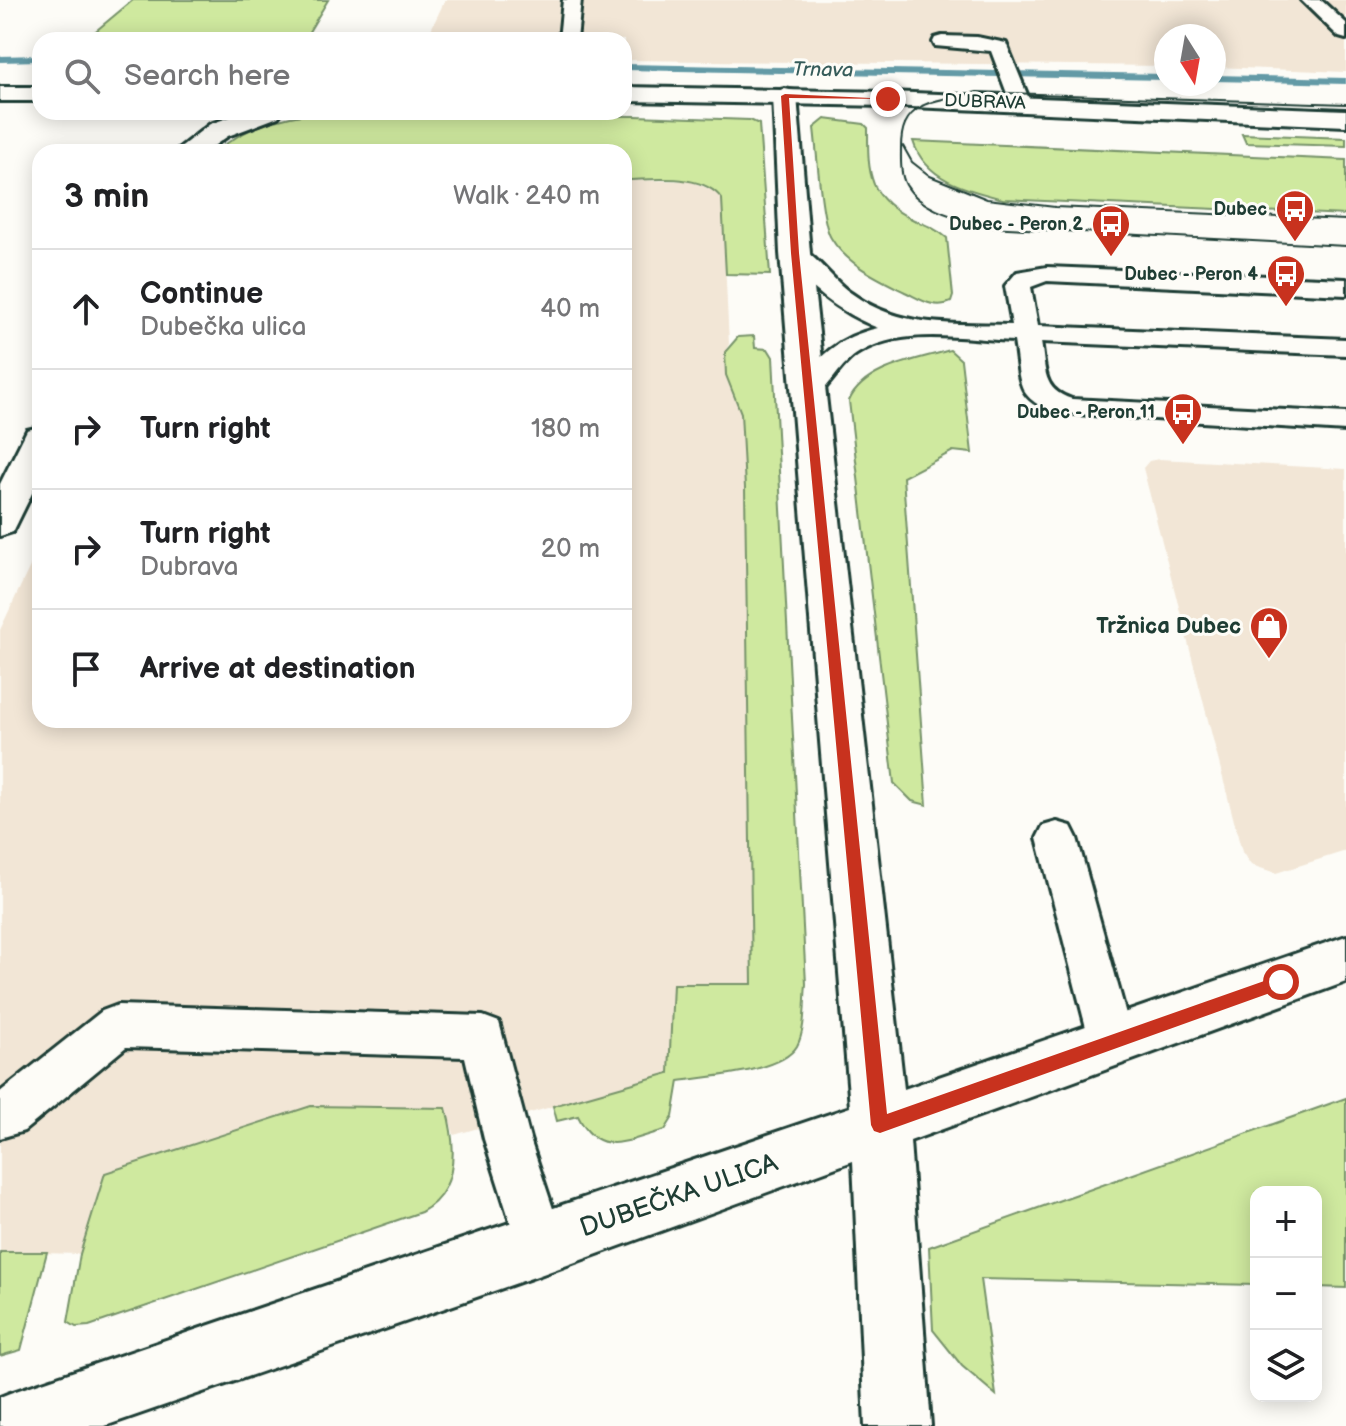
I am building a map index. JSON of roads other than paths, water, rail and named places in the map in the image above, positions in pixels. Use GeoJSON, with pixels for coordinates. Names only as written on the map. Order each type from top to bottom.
{"type":"FeatureCollection","features":[{"type":"Feature","properties":{"kind":"street","name":"DUBRAVA"},"geometry":{"type":"LineString","coordinates":[[632,94],[785,96],[1014,83],[1346,118]]}},
{"type":"Feature","properties":{"kind":"street"},"geometry":{"type":"LineString","coordinates":[[0,94],[32,94]]}},
{"type":"Feature","properties":{"kind":"street"},"geometry":{"type":"LineString","coordinates":[[785,96],[795,253],[880,1125],[898,1426]]}},
{"type":"Feature","properties":{"kind":"street"},"geometry":{"type":"LineString","coordinates":[[182,144],[190,120]]}},
{"type":"Feature","properties":{"kind":"street"},"geometry":{"type":"LineString","coordinates":[[199,144],[219,130],[247,120]]}},
{"type":"Feature","properties":{"kind":"street"},"geometry":{"type":"LineString","coordinates":[[0,523],[32,455]]}},
{"type":"Feature","properties":{"kind":"street","name":"DUBEČKA ULICA"},"geometry":{"type":"LineString","coordinates":[[10,1426],[540,1245],[1346,959]]}},
{"type":"Feature","properties":{"kind":"lane"},"geometry":{"type":"LineString","coordinates":[[569,32],[572,0]]}},
{"type":"Feature","properties":{"kind":"lane"},"geometry":{"type":"LineString","coordinates":[[1310,0],[1346,33]]}},
{"type":"Feature","properties":{"kind":"lane"},"geometry":{"type":"LineString","coordinates":[[942,42],[999,47],[1014,83]]}},
{"type":"Feature","properties":{"kind":"lane"},"geometry":{"type":"LineString","coordinates":[[795,253],[819,283],[845,303],[874,318],[907,329]]}},
{"type":"Feature","properties":{"kind":"lane"},"geometry":{"type":"LineString","coordinates":[[1346,287],[1061,275],[1026,277],[1018,286],[1036,389],[1046,400],[1070,407],[1346,422]]}},
{"type":"Feature","properties":{"kind":"lane"},"geometry":{"type":"LineString","coordinates":[[808,390],[836,353],[876,335],[907,329],[1025,331],[1346,347]]}},
{"type":"Feature","properties":{"kind":"lane"},"geometry":{"type":"LineString","coordinates":[[1057,838],[1112,1043]]}},
{"type":"Feature","properties":{"kind":"lane"},"geometry":{"type":"LineString","coordinates":[[0,1115],[8,1115],[118,1026],[483,1037],[507,1139],[540,1245]]}},
{"type":"Feature","properties":{"kind":"waterway","name":"Trnava"},"geometry":{"type":"LineString","coordinates":[[0,59],[32,58]]}},
{"type":"Feature","properties":{"kind":"waterway","name":"Trnava"},"geometry":{"type":"LineString","coordinates":[[632,67],[1154,77]]}},
{"type":"Feature","properties":{"kind":"waterway","name":"Trnava"},"geometry":{"type":"LineString","coordinates":[[1226,78],[1346,81]]}},
{"type":"Feature","properties":{"kind":"tram line"},"geometry":{"type":"LineString","coordinates":[[1346,104],[977,92],[922,106],[908,119],[901,141],[902,171],[906,185],[913,194],[943,213],[988,227],[1346,246]]}},
{"type":"Feature","properties":{"kind":"tram line"},"geometry":{"type":"LineString","coordinates":[[903,146],[912,162],[930,176],[987,199],[1055,207],[1346,220]]}},
{"type":"Feature","properties":{"kind":"place","name":"Dubec"},"geometry":{"type":"Point","coordinates":[1295,243]}},
{"type":"Feature","properties":{"kind":"place","name":"Dubec - Peron 2"},"geometry":{"type":"Point","coordinates":[1111,258]}},
{"type":"Feature","properties":{"kind":"place","name":"Dubec - Peron 4"},"geometry":{"type":"Point","coordinates":[1286,308]}},
{"type":"Feature","properties":{"kind":"place","name":"Dubec - Peron 11"},"geometry":{"type":"Point","coordinates":[1183,446]}},
{"type":"Feature","properties":{"kind":"place","name":"Tržnica Dubec"},"geometry":{"type":"Point","coordinates":[1269,660]}}]}
